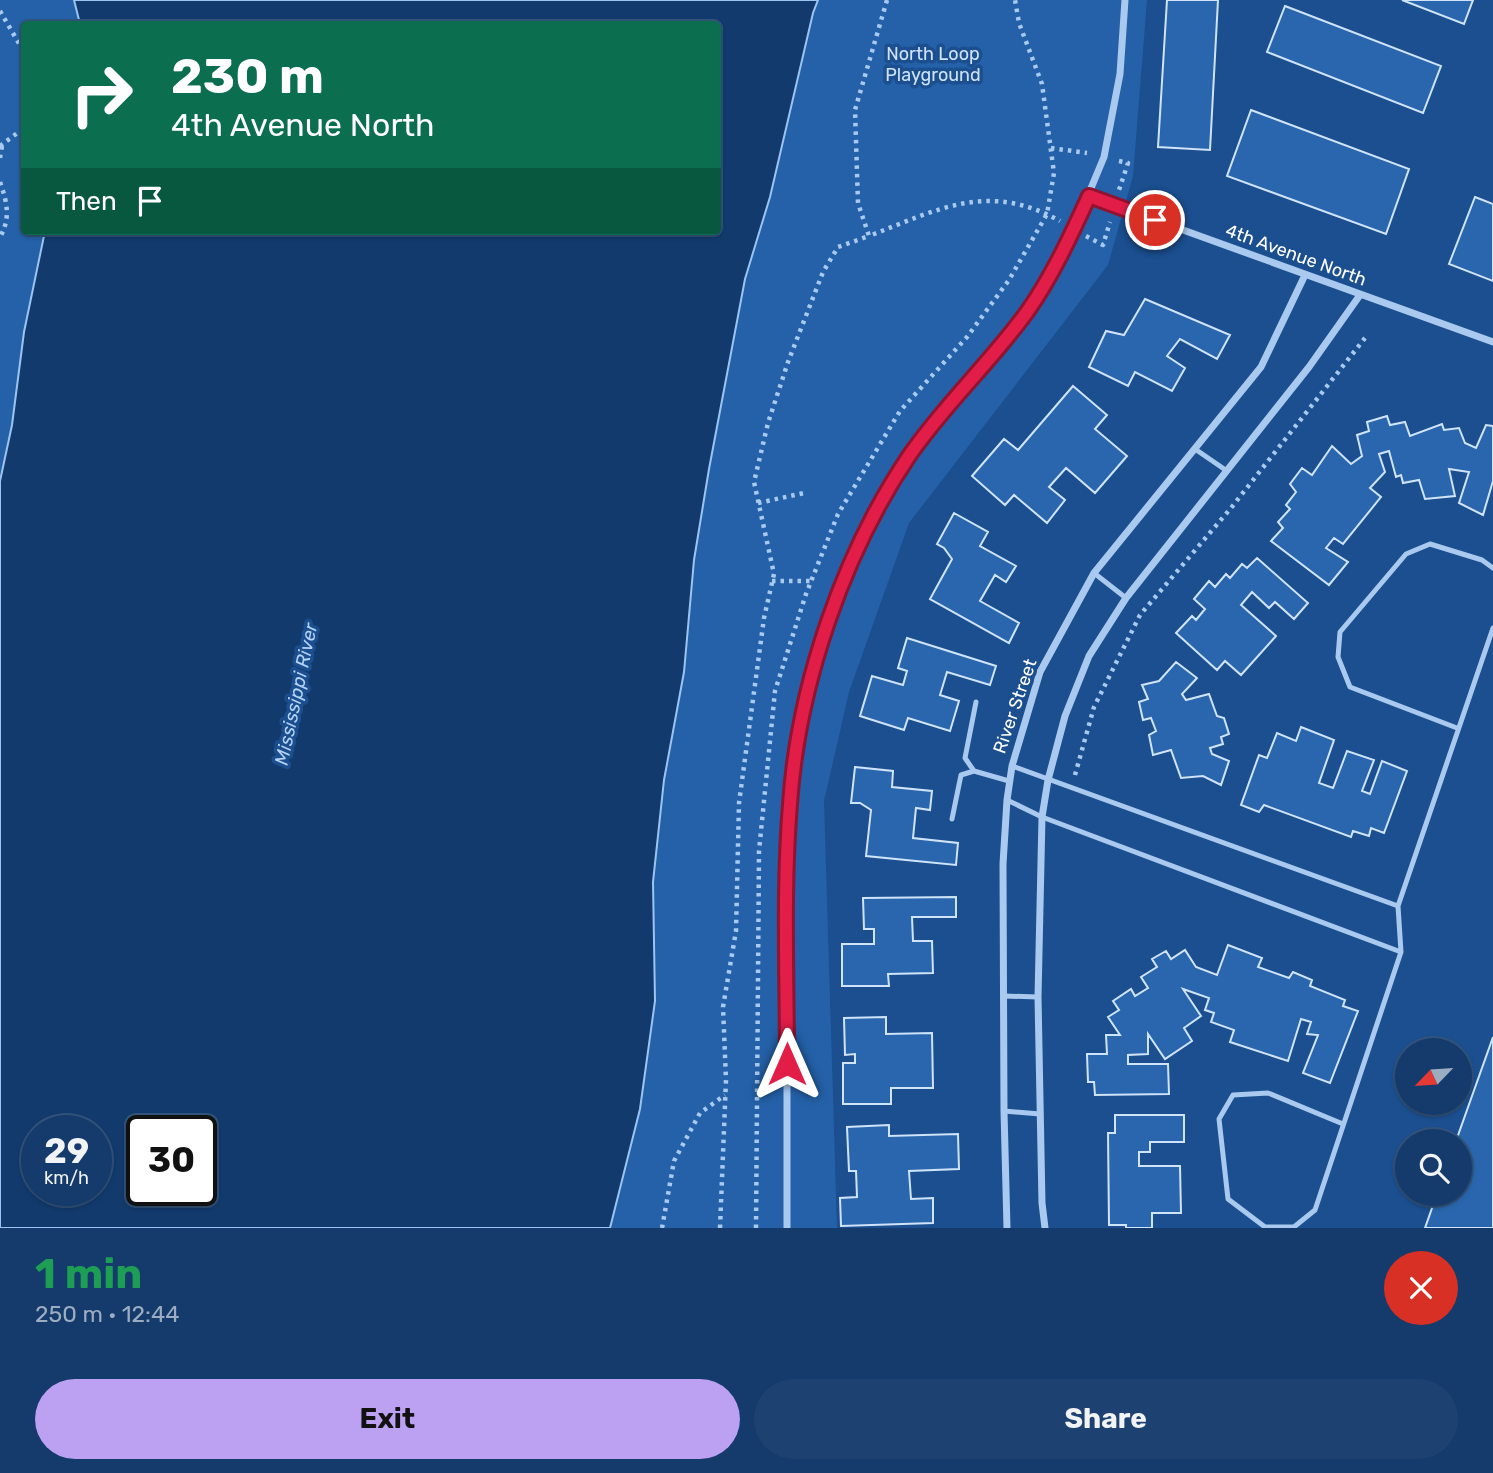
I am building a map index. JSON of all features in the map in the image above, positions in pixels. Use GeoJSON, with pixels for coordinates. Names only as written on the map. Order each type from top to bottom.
{"type":"FeatureCollection","features":[{"type":"Feature","properties":{"kind":"street"},"geometry":{"type":"LineString","coordinates":[[787,1228],[787,855],[790,802],[799,733],[817,659],[841,588],[872,520],[909,456],[1027,312],[1074,229],[1104,157],[1120,74],[1125,0]]}},
{"type":"Feature","properties":{"kind":"street","name":"4th Avenue North"},"geometry":{"type":"LineString","coordinates":[[1089,196],[1493,342]]}},
{"type":"Feature","properties":{"kind":"street","name":"River Street"},"geometry":{"type":"LineString","coordinates":[[1007,1228],[1003,864],[1009,781],[1040,672],[1094,573],[1261,368],[1306,275]]}},
{"type":"Feature","properties":{"kind":"street"},"geometry":{"type":"LineString","coordinates":[[1045,1228],[1042,1203],[1038,997],[1042,817],[1048,780],[1065,716],[1089,656],[1126,598],[1309,367],[1360,295]]}},
{"type":"Feature","properties":{"kind":"lane"},"geometry":{"type":"LineString","coordinates":[[1195,449],[1227,471]]}},
{"type":"Feature","properties":{"kind":"lane"},"geometry":{"type":"LineString","coordinates":[[1457,728],[1350,687],[1338,657],[1340,632],[1406,554],[1430,544],[1482,560],[1493,568]]}},
{"type":"Feature","properties":{"kind":"lane"},"geometry":{"type":"LineString","coordinates":[[1094,573],[1126,598]]}},
{"type":"Feature","properties":{"kind":"lane"},"geometry":{"type":"LineString","coordinates":[[1343,1124],[1268,1093],[1233,1095],[1219,1119],[1228,1199],[1265,1227],[1294,1227],[1315,1210],[1401,952],[1398,906],[1493,628]]}},
{"type":"Feature","properties":{"kind":"lane"},"geometry":{"type":"LineString","coordinates":[[974,771],[965,758],[976,702]]}},
{"type":"Feature","properties":{"kind":"lane"},"geometry":{"type":"LineString","coordinates":[[1012,766],[1398,906]]}},
{"type":"Feature","properties":{"kind":"lane"},"geometry":{"type":"LineString","coordinates":[[952,819],[961,775],[974,771],[1009,781]]}},
{"type":"Feature","properties":{"kind":"lane"},"geometry":{"type":"LineString","coordinates":[[1007,800],[1042,817],[1401,952]]}},
{"type":"Feature","properties":{"kind":"lane"},"geometry":{"type":"LineString","coordinates":[[1004,996],[1038,997]]}},
{"type":"Feature","properties":{"kind":"lane"},"geometry":{"type":"LineString","coordinates":[[1004,1111],[1040,1114]]}},
{"type":"Feature","properties":{"kind":"path"},"geometry":{"type":"LineString","coordinates":[[869,236],[858,202],[855,110],[887,0]]}},
{"type":"Feature","properties":{"kind":"path"},"geometry":{"type":"LineString","coordinates":[[755,1228],[759,852],[775,691],[811,580],[838,514],[900,411],[967,337],[1009,279],[1047,214],[1054,173],[1042,84],[1019,23],[1015,0]]}},
{"type":"Feature","properties":{"kind":"path"},"geometry":{"type":"LineString","coordinates":[[0,11],[21,47]]}},
{"type":"Feature","properties":{"kind":"path"},"geometry":{"type":"LineString","coordinates":[[0,158],[1,146],[21,130]]}},
{"type":"Feature","properties":{"kind":"path"},"geometry":{"type":"LineString","coordinates":[[0,182],[7,213],[5,228],[0,237]]}},
{"type":"Feature","properties":{"kind":"path"},"geometry":{"type":"LineString","coordinates":[[720,1228],[725,1095],[723,1007],[736,931],[739,803],[764,618],[774,574],[754,482],[768,423],[788,362],[823,272],[838,247],[964,201],[994,200],[1047,214],[1061,222]]}},
{"type":"Feature","properties":{"kind":"path"},"geometry":{"type":"LineString","coordinates":[[1074,229],[1102,245],[1108,227]]}},
{"type":"Feature","properties":{"kind":"path"},"geometry":{"type":"LineString","coordinates":[[1072,789],[1094,708],[1140,615],[1231,508],[1364,338]]}},
{"type":"Feature","properties":{"kind":"path"},"geometry":{"type":"LineString","coordinates":[[758,503],[804,494]]}},
{"type":"Feature","properties":{"kind":"path"},"geometry":{"type":"LineString","coordinates":[[772,581],[811,580]]}},
{"type":"Feature","properties":{"kind":"path"},"geometry":{"type":"LineString","coordinates":[[662,1228],[674,1161],[700,1112],[725,1095]]}},
{"type":"Feature","properties":{"kind":"green space"},"geometry":{"type":"Polygon","coordinates":[[[0,0],[74,0],[79,21],[21,21],[21,235],[44,235],[24,332],[12,425],[0,481],[0,0]]]}},
{"type":"Feature","properties":{"kind":"green space","name":"North Loop Playground"},"geometry":{"type":"Polygon","coordinates":[[[818,0],[1147,0],[1133,176],[1108,265],[909,523],[849,692],[824,801],[837,1228],[610,1228],[640,1109],[655,1001],[653,883],[664,780],[684,672],[694,560],[709,469],[745,279],[770,197],[818,0]]]}},
{"type":"Feature","properties":{"kind":"water","name":"Mississippi River"},"geometry":{"type":"Polygon","coordinates":[[[74,0],[818,0],[770,197],[745,279],[709,469],[694,560],[684,672],[664,780],[653,882],[655,1001],[640,1109],[610,1228],[0,1228],[0,481],[12,425],[24,332],[44,235],[721,235],[721,21],[79,21],[74,0]]]}},
{"type":"Feature","properties":{"kind":"building"},"geometry":{"type":"Polygon","coordinates":[[[1167,0],[1218,0],[1210,150],[1158,147],[1167,0]]]}},
{"type":"Feature","properties":{"kind":"building"},"geometry":{"type":"Polygon","coordinates":[[[1402,0],[1473,0],[1464,24],[1402,0]]]}},
{"type":"Feature","properties":{"kind":"building"},"geometry":{"type":"Polygon","coordinates":[[[1285,6],[1441,66],[1423,113],[1267,52],[1285,6]]]}},
{"type":"Feature","properties":{"kind":"building"},"geometry":{"type":"Polygon","coordinates":[[[1251,110],[1409,169],[1386,234],[1227,176],[1251,110]]]}},
{"type":"Feature","properties":{"kind":"building"},"geometry":{"type":"Polygon","coordinates":[[[1475,197],[1493,204],[1493,281],[1449,264],[1475,197]]]}},
{"type":"Feature","properties":{"kind":"building"},"geometry":{"type":"Polygon","coordinates":[[[1145,299],[1230,335],[1217,359],[1180,339],[1167,356],[1185,368],[1172,391],[1135,372],[1128,386],[1089,367],[1106,331],[1124,335],[1145,299]]]}},
{"type":"Feature","properties":{"kind":"building"},"geometry":{"type":"Polygon","coordinates":[[[1073,386],[1107,415],[1095,429],[1127,456],[1095,493],[1066,468],[1049,487],[1065,500],[1047,523],[1014,495],[1005,505],[972,476],[1004,439],[1018,450],[1073,386]]]}},
{"type":"Feature","properties":{"kind":"building"},"geometry":{"type":"Polygon","coordinates":[[[1387,416],[1390,425],[1405,422],[1410,436],[1442,424],[1444,430],[1459,428],[1465,443],[1476,448],[1486,425],[1493,426],[1493,481],[1483,515],[1459,503],[1469,472],[1449,469],[1455,496],[1425,499],[1419,480],[1403,483],[1401,475],[1396,477],[1389,451],[1379,454],[1385,472],[1370,488],[1381,497],[1343,544],[1334,538],[1326,548],[1348,562],[1329,585],[1271,541],[1283,528],[1278,522],[1290,509],[1286,505],[1296,492],[1290,484],[1302,468],[1312,475],[1332,446],[1351,464],[1362,456],[1357,435],[1369,431],[1367,422],[1387,416]]]}},
{"type":"Feature","properties":{"kind":"building"},"geometry":{"type":"Polygon","coordinates":[[[954,513],[988,532],[980,546],[1016,566],[1006,582],[995,575],[980,601],[1019,623],[1009,643],[930,599],[952,559],[944,548],[937,544],[954,513]]]}},
{"type":"Feature","properties":{"kind":"building"},"geometry":{"type":"Polygon","coordinates":[[[1257,558],[1308,603],[1294,619],[1275,602],[1269,608],[1252,592],[1241,605],[1276,636],[1241,675],[1225,661],[1217,670],[1176,633],[1192,616],[1196,620],[1205,609],[1194,599],[1209,581],[1215,587],[1226,574],[1230,578],[1242,564],[1247,568],[1257,558]]]}},
{"type":"Feature","properties":{"kind":"building"},"geometry":{"type":"Polygon","coordinates":[[[907,638],[996,666],[990,685],[947,672],[940,695],[959,701],[950,731],[908,718],[904,730],[860,716],[872,676],[903,685],[907,671],[898,668],[907,638]]]}},
{"type":"Feature","properties":{"kind":"building"},"geometry":{"type":"Polygon","coordinates":[[[1176,662],[1197,678],[1182,694],[1186,700],[1209,694],[1217,716],[1224,718],[1229,734],[1221,737],[1223,744],[1210,748],[1212,754],[1229,761],[1221,785],[1203,776],[1181,778],[1171,750],[1153,755],[1149,735],[1156,731],[1151,718],[1143,720],[1139,702],[1148,699],[1142,685],[1159,681],[1176,662]]]}},
{"type":"Feature","properties":{"kind":"building"},"geometry":{"type":"Polygon","coordinates":[[[1301,727],[1334,740],[1319,783],[1333,788],[1347,751],[1374,760],[1362,791],[1370,794],[1382,761],[1407,771],[1384,833],[1371,828],[1369,836],[1353,831],[1351,837],[1264,805],[1259,812],[1241,805],[1259,755],[1267,758],[1277,733],[1296,741],[1301,727]]]}},
{"type":"Feature","properties":{"kind":"building"},"geometry":{"type":"Polygon","coordinates":[[[855,767],[893,771],[892,787],[932,791],[930,810],[916,808],[913,838],[958,843],[956,865],[866,856],[871,810],[860,803],[851,803],[855,767]]]}},
{"type":"Feature","properties":{"kind":"building"},"geometry":{"type":"Polygon","coordinates":[[[956,897],[956,917],[912,917],[913,941],[932,941],[933,973],[888,974],[889,986],[842,986],[842,944],[874,944],[874,929],[864,929],[863,898],[956,897]]]}},
{"type":"Feature","properties":{"kind":"building"},"geometry":{"type":"Polygon","coordinates":[[[1228,945],[1262,958],[1258,967],[1289,978],[1293,972],[1312,980],[1310,986],[1345,1000],[1343,1006],[1358,1011],[1330,1083],[1303,1073],[1318,1035],[1307,1034],[1311,1022],[1301,1019],[1288,1061],[1230,1042],[1234,1030],[1211,1022],[1214,1013],[1205,1010],[1209,998],[1183,989],[1201,1016],[1184,1028],[1192,1041],[1165,1059],[1148,1034],[1148,1054],[1128,1055],[1128,1064],[1168,1064],[1169,1094],[1095,1095],[1094,1082],[1088,1082],[1087,1054],[1107,1054],[1106,1035],[1120,1035],[1108,1017],[1119,1010],[1113,1001],[1131,989],[1135,996],[1148,988],[1141,977],[1157,967],[1152,959],[1166,951],[1171,959],[1185,950],[1196,967],[1217,975],[1228,945]]]}},
{"type":"Feature","properties":{"kind":"building"},"geometry":{"type":"Polygon","coordinates":[[[886,1017],[886,1034],[932,1033],[933,1088],[891,1088],[891,1104],[843,1104],[843,1063],[855,1063],[855,1054],[845,1055],[844,1018],[886,1017]]]}},
{"type":"Feature","properties":{"kind":"building"},"geometry":{"type":"Polygon","coordinates":[[[1493,1037],[1493,1228],[1425,1228],[1433,1206],[1472,1206],[1472,1129],[1460,1129],[1465,1115],[1472,1115],[1472,1096],[1493,1037]]]}},
{"type":"Feature","properties":{"kind":"building"},"geometry":{"type":"Polygon","coordinates":[[[1115,1115],[1184,1115],[1184,1142],[1150,1142],[1150,1152],[1139,1152],[1139,1166],[1180,1166],[1181,1213],[1152,1213],[1152,1228],[1109,1225],[1108,1133],[1115,1133],[1115,1115]]]}},
{"type":"Feature","properties":{"kind":"building"},"geometry":{"type":"Polygon","coordinates":[[[889,1125],[889,1136],[958,1134],[959,1169],[909,1171],[911,1199],[933,1198],[933,1223],[841,1226],[840,1198],[857,1197],[856,1171],[849,1171],[847,1127],[889,1125]]]}},
{"type":"Feature","properties":{"kind":"route"},"geometry":{"type":"LineString","coordinates":[[787,1064],[787,855],[790,802],[799,733],[817,659],[841,588],[872,520],[909,456],[1027,312],[1074,229],[1089,196],[1155,220]]}}]}
